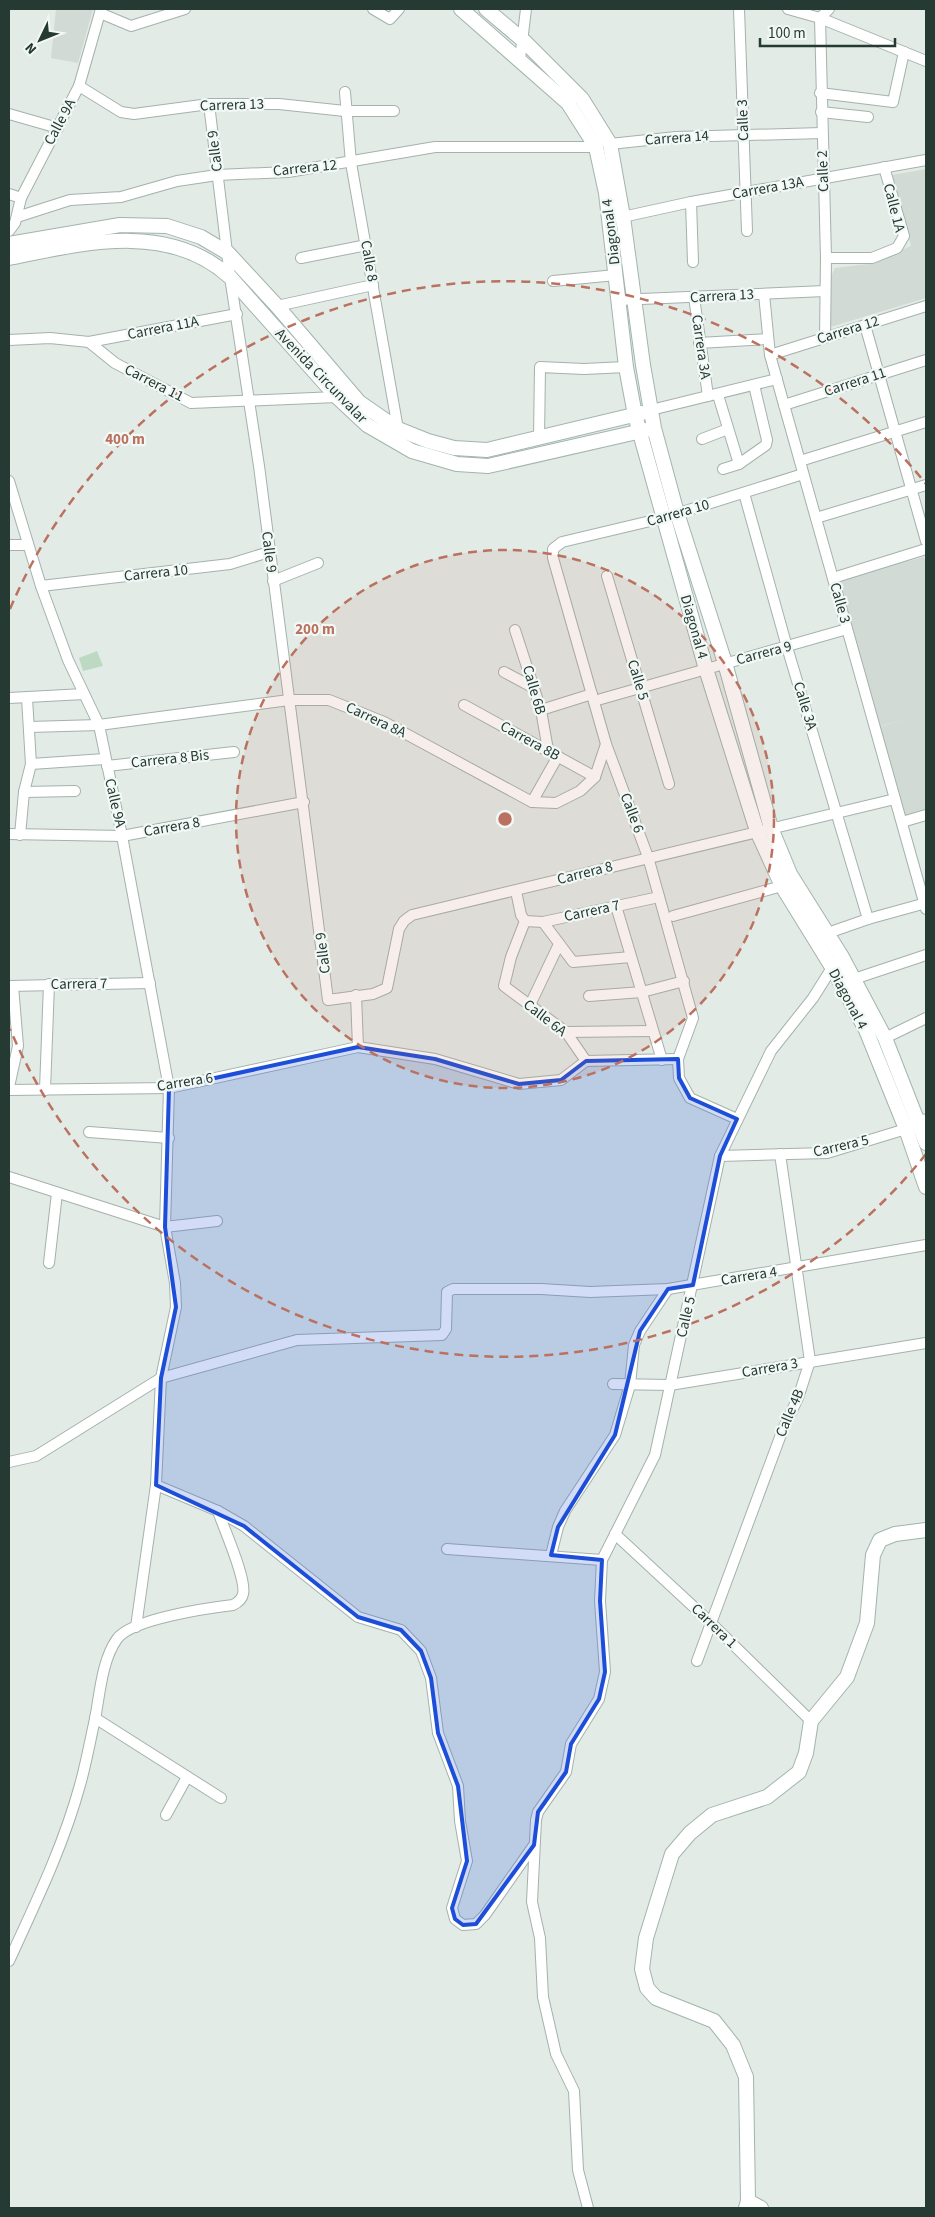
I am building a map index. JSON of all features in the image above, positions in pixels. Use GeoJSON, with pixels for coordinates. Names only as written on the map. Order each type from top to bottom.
{"type":"FeatureCollection","features":[{"type":"Feature","properties":{"kind":"street"},"geometry":{"type":"LineString","coordinates":[[101,11],[130,26],[185,9]]}},
{"type":"Feature","properties":{"kind":"street"},"geometry":{"type":"LineString","coordinates":[[373,9],[390,19],[399,9]]}},
{"type":"Feature","properties":{"kind":"street","name":"Diagonal 4"},"geometry":{"type":"LineString","coordinates":[[461,9],[568,103],[603,146]]}},
{"type":"Feature","properties":{"kind":"street","name":"Diagonal 4"},"geometry":{"type":"LineString","coordinates":[[486,9],[524,41],[582,99],[603,146],[634,300],[654,428],[677,513],[725,663],[764,829],[790,874],[821,936],[832,967],[866,1030],[906,1129],[926,1187]]}},
{"type":"Feature","properties":{"kind":"street"},"geometry":{"type":"LineString","coordinates":[[520,59],[524,41],[526,9]]}},
{"type":"Feature","properties":{"kind":"street","name":"Calle 3"},"geometry":{"type":"LineString","coordinates":[[739,9],[748,230]]}},
{"type":"Feature","properties":{"kind":"street"},"geometry":{"type":"LineString","coordinates":[[788,9],[820,18],[926,62]]}},
{"type":"Feature","properties":{"kind":"street"},"geometry":{"type":"LineString","coordinates":[[820,18],[829,9]]}},
{"type":"Feature","properties":{"kind":"street","name":"Calle 9A"},"geometry":{"type":"LineString","coordinates":[[9,231],[15,224],[21,198],[78,86],[87,64],[101,11]]}},
{"type":"Feature","properties":{"kind":"street","name":"Calle 2"},"geometry":{"type":"LineString","coordinates":[[820,18],[820,93],[826,258],[825,337]]}},
{"type":"Feature","properties":{"kind":"street"},"geometry":{"type":"LineString","coordinates":[[820,93],[893,102],[904,52]]}},
{"type":"Feature","properties":{"kind":"street","name":"Carrera 13"},"geometry":{"type":"LineString","coordinates":[[78,86],[121,112],[134,114],[209,104],[280,104],[346,110],[394,111]]}},
{"type":"Feature","properties":{"kind":"street","name":"Calle 8"},"geometry":{"type":"LineString","coordinates":[[345,92],[352,163],[398,429]]}},
{"type":"Feature","properties":{"kind":"street","name":"Calle 9"},"geometry":{"type":"LineString","coordinates":[[209,104],[230,277],[237,314],[304,802],[328,1000]]}},
{"type":"Feature","properties":{"kind":"street"},"geometry":{"type":"LineString","coordinates":[[821,112],[868,117]]}},
{"type":"Feature","properties":{"kind":"street"},"geometry":{"type":"LineString","coordinates":[[9,114],[58,128]]}},
{"type":"Feature","properties":{"kind":"street","name":"Carrera 14"},"geometry":{"type":"LineString","coordinates":[[603,146],[744,134],[822,133]]}},
{"type":"Feature","properties":{"kind":"street","name":"Carrera 12"},"geometry":{"type":"LineString","coordinates":[[17,217],[70,200],[121,197],[177,181],[217,175],[288,172],[352,163],[435,147],[603,146]]}},
{"type":"Feature","properties":{"kind":"street","name":"Carrera 13A"},"geometry":{"type":"LineString","coordinates":[[616,218],[691,202],[926,160]]}},
{"type":"Feature","properties":{"kind":"street","name":"Calle 1A"},"geometry":{"type":"LineString","coordinates":[[826,258],[872,258],[898,248],[904,236],[884,167]]}},
{"type":"Feature","properties":{"kind":"street"},"geometry":{"type":"LineString","coordinates":[[9,194],[21,198]]}},
{"type":"Feature","properties":{"kind":"street"},"geometry":{"type":"LineString","coordinates":[[691,202],[693,262]]}},
{"type":"Feature","properties":{"kind":"street","name":"Diagonal 4"},"geometry":{"type":"LineString","coordinates":[[616,218],[618,300],[626,367],[635,415],[706,669],[764,829],[782,886],[821,936],[842,957],[885,1038],[922,1119],[926,1143]]}},
{"type":"Feature","properties":{"kind":"street","name":"Avenida Circunvalar"},"geometry":{"type":"LineString","coordinates":[[9,244],[120,225],[166,226],[202,238],[228,253],[278,306],[359,402],[398,429],[428,442],[445,446],[487,450],[539,439],[651,410]]}},
{"type":"Feature","properties":{"kind":"street","name":"Avenida Circunvalar"},"geometry":{"type":"LineString","coordinates":[[9,259],[126,239],[186,248],[214,263],[230,277],[337,397],[367,425],[412,451],[457,464],[488,466],[654,428]]}},
{"type":"Feature","properties":{"kind":"street"},"geometry":{"type":"LineString","coordinates":[[301,258],[367,245]]}},
{"type":"Feature","properties":{"kind":"street"},"geometry":{"type":"LineString","coordinates":[[553,281],[616,275]]}},
{"type":"Feature","properties":{"kind":"street"},"geometry":{"type":"LineString","coordinates":[[278,306],[373,285]]}},
{"type":"Feature","properties":{"kind":"street","name":"Carrera 13"},"geometry":{"type":"LineString","coordinates":[[618,300],[825,291]]}},
{"type":"Feature","properties":{"kind":"street","name":"Calle 3"},"geometry":{"type":"LineString","coordinates":[[764,294],[770,354],[926,905]]}},
{"type":"Feature","properties":{"kind":"street","name":"Carrera 3A"},"geometry":{"type":"LineString","coordinates":[[694,297],[699,343],[713,396]]}},
{"type":"Feature","properties":{"kind":"street","name":"Carrera 12"},"geometry":{"type":"LineString","coordinates":[[770,354],[926,306]]}},
{"type":"Feature","properties":{"kind":"street","name":"Carrera 11A"},"geometry":{"type":"LineString","coordinates":[[89,342],[237,314]]}},
{"type":"Feature","properties":{"kind":"street"},"geometry":{"type":"LineString","coordinates":[[866,325],[926,541]]}},
{"type":"Feature","properties":{"kind":"street"},"geometry":{"type":"LineString","coordinates":[[9,340],[50,338],[89,342]]}},
{"type":"Feature","properties":{"kind":"street"},"geometry":{"type":"LineString","coordinates":[[699,343],[767,339]]}},
{"type":"Feature","properties":{"kind":"street","name":"Carrera 11"},"geometry":{"type":"LineString","coordinates":[[89,342],[115,363],[192,403],[337,397]]}},
{"type":"Feature","properties":{"kind":"street","name":"Carrera 11"},"geometry":{"type":"LineString","coordinates":[[784,405],[926,360]]}},
{"type":"Feature","properties":{"kind":"street"},"geometry":{"type":"LineString","coordinates":[[539,439],[540,367],[584,369],[626,367]]}},
{"type":"Feature","properties":{"kind":"street"},"geometry":{"type":"LineString","coordinates":[[651,410],[777,379]]}},
{"type":"Feature","properties":{"kind":"street"},"geometry":{"type":"LineString","coordinates":[[723,469],[739,464],[766,445],[767,440],[754,385]]}},
{"type":"Feature","properties":{"kind":"street"},"geometry":{"type":"LineString","coordinates":[[713,396],[728,429],[739,464]]}},
{"type":"Feature","properties":{"kind":"street"},"geometry":{"type":"LineString","coordinates":[[800,460],[926,422]]}},
{"type":"Feature","properties":{"kind":"street"},"geometry":{"type":"LineString","coordinates":[[702,439],[728,429]]}},
{"type":"Feature","properties":{"kind":"street","name":"Carrera 10"},"geometry":{"type":"LineString","coordinates":[[553,549],[562,542],[663,518],[803,474]]}},
{"type":"Feature","properties":{"kind":"street","name":"Calle 9A"},"geometry":{"type":"LineString","coordinates":[[9,481],[40,586],[68,660],[99,725],[122,836],[169,1088],[165,1228],[175,1283],[176,1307],[161,1378],[156,1485],[136,1627]]}},
{"type":"Feature","properties":{"kind":"street"},"geometry":{"type":"LineString","coordinates":[[816,518],[926,485]]}},
{"type":"Feature","properties":{"kind":"street","name":"Calle 3A"},"geometry":{"type":"LineString","coordinates":[[744,493],[787,647],[868,919]]}},
{"type":"Feature","properties":{"kind":"street"},"geometry":{"type":"LineString","coordinates":[[9,544],[28,545]]}},
{"type":"Feature","properties":{"kind":"street","name":"Calle 6"},"geometry":{"type":"LineString","coordinates":[[553,549],[553,558],[606,744],[648,857],[694,1018],[678,1059],[679,1078],[690,1098],[737,1119]]}},
{"type":"Feature","properties":{"kind":"street"},"geometry":{"type":"LineString","coordinates":[[833,578],[926,549]]}},
{"type":"Feature","properties":{"kind":"street","name":"Carrera 10"},"geometry":{"type":"LineString","coordinates":[[40,586],[230,564],[269,552]]}},
{"type":"Feature","properties":{"kind":"street"},"geometry":{"type":"LineString","coordinates":[[273,581],[318,563]]}},
{"type":"Feature","properties":{"kind":"street","name":"Calle 5"},"geometry":{"type":"LineString","coordinates":[[607,576],[669,784]]}},
{"type":"Feature","properties":{"kind":"street","name":"Carrera 9"},"geometry":{"type":"LineString","coordinates":[[541,710],[641,689],[847,629]]}},
{"type":"Feature","properties":{"kind":"street","name":"Calle 6B"},"geometry":{"type":"LineString","coordinates":[[515,630],[541,710],[548,750]]}},
{"type":"Feature","properties":{"kind":"street"},"geometry":{"type":"LineString","coordinates":[[504,672],[534,688]]}},
{"type":"Feature","properties":{"kind":"street"},"geometry":{"type":"LineString","coordinates":[[9,698],[84,694]]}},
{"type":"Feature","properties":{"kind":"street"},"geometry":{"type":"LineString","coordinates":[[20,835],[24,792],[31,764],[27,698]]}},
{"type":"Feature","properties":{"kind":"street","name":"Carrera 8A"},"geometry":{"type":"LineString","coordinates":[[29,727],[99,725],[289,700],[329,700],[384,722],[532,802],[556,803],[580,791],[595,777]]}},
{"type":"Feature","properties":{"kind":"street","name":"Carrera 8B"},"geometry":{"type":"LineString","coordinates":[[464,705],[595,777]]}},
{"type":"Feature","properties":{"kind":"street"},"geometry":{"type":"LineString","coordinates":[[595,777],[606,744]]}},
{"type":"Feature","properties":{"kind":"street","name":"Carrera 8 Bis"},"geometry":{"type":"LineString","coordinates":[[106,762],[234,752]]}},
{"type":"Feature","properties":{"kind":"street"},"geometry":{"type":"LineString","coordinates":[[532,802],[558,756]]}},
{"type":"Feature","properties":{"kind":"street"},"geometry":{"type":"LineString","coordinates":[[31,764],[106,762]]}},
{"type":"Feature","properties":{"kind":"street"},"geometry":{"type":"LineString","coordinates":[[24,792],[74,791]]}},
{"type":"Feature","properties":{"kind":"street","name":"Carrera 8"},"geometry":{"type":"LineString","coordinates":[[328,1000],[382,992],[387,988],[400,929],[404,921],[412,916],[648,857],[895,799]]}},
{"type":"Feature","properties":{"kind":"street","name":"Carrera 8"},"geometry":{"type":"LineString","coordinates":[[9,834],[122,836],[304,802]]}},
{"type":"Feature","properties":{"kind":"street"},"geometry":{"type":"LineString","coordinates":[[902,822],[926,815]]}},
{"type":"Feature","properties":{"kind":"street"},"geometry":{"type":"LineString","coordinates":[[673,916],[782,886]]}},
{"type":"Feature","properties":{"kind":"street"},"geometry":{"type":"LineString","coordinates":[[516,890],[521,915],[525,921]]}},
{"type":"Feature","properties":{"kind":"street","name":"Carrera 7"},"geometry":{"type":"LineString","coordinates":[[525,921],[542,922],[659,897]]}},
{"type":"Feature","properties":{"kind":"street"},"geometry":{"type":"LineString","coordinates":[[821,936],[868,919],[926,905]]}},
{"type":"Feature","properties":{"kind":"street"},"geometry":{"type":"LineString","coordinates":[[616,906],[662,1060]]}},
{"type":"Feature","properties":{"kind":"street","name":"Calle 6A"},"geometry":{"type":"LineString","coordinates":[[525,921],[511,957],[506,988],[566,1032],[586,1061]]}},
{"type":"Feature","properties":{"kind":"street"},"geometry":{"type":"LineString","coordinates":[[542,922],[573,962],[631,957]]}},
{"type":"Feature","properties":{"kind":"street"},"geometry":{"type":"LineString","coordinates":[[530,1005],[559,944]]}},
{"type":"Feature","properties":{"kind":"street"},"geometry":{"type":"LineString","coordinates":[[854,979],[926,955]]}},
{"type":"Feature","properties":{"kind":"street","name":"Calle 5"},"geometry":{"type":"LineString","coordinates":[[534,1844],[538,1812],[566,1772],[571,1744],[600,1699],[605,1672],[600,1601],[602,1560],[614,1534],[651,1467],[693,1286],[720,1156],[771,1051],[813,998],[832,967],[842,957]]}},
{"type":"Feature","properties":{"kind":"street"},"geometry":{"type":"LineString","coordinates":[[589,996],[642,992],[684,981]]}},
{"type":"Feature","properties":{"kind":"street","name":"Carrera 7"},"geometry":{"type":"LineString","coordinates":[[11,986],[150,983]]}},
{"type":"Feature","properties":{"kind":"street"},"geometry":{"type":"LineString","coordinates":[[45,1090],[49,984]]}},
{"type":"Feature","properties":{"kind":"street"},"geometry":{"type":"LineString","coordinates":[[9,1088],[18,1046],[11,986]]}},
{"type":"Feature","properties":{"kind":"street"},"geometry":{"type":"LineString","coordinates":[[356,996],[358,1047],[435,1060],[519,1084],[561,1080],[586,1061],[678,1059]]}},
{"type":"Feature","properties":{"kind":"street"},"geometry":{"type":"LineString","coordinates":[[885,1038],[926,1018]]}},
{"type":"Feature","properties":{"kind":"street"},"geometry":{"type":"LineString","coordinates":[[566,1032],[653,1031]]}},
{"type":"Feature","properties":{"kind":"street","name":"Carrera 6"},"geometry":{"type":"LineString","coordinates":[[9,1088],[45,1090],[169,1088],[358,1047]]}},
{"type":"Feature","properties":{"kind":"street","name":"Carrera 5"},"geometry":{"type":"LineString","coordinates":[[720,1156],[827,1153],[906,1129],[922,1119]]}},
{"type":"Feature","properties":{"kind":"street"},"geometry":{"type":"LineString","coordinates":[[89,1132],[169,1138]]}},
{"type":"Feature","properties":{"kind":"street","name":"Calle 4B"},"geometry":{"type":"LineString","coordinates":[[697,1661],[783,1429],[798,1398],[810,1361],[780,1154]]}},
{"type":"Feature","properties":{"kind":"street"},"geometry":{"type":"LineString","coordinates":[[9,1177],[165,1228],[216,1221]]}},
{"type":"Feature","properties":{"kind":"street"},"geometry":{"type":"LineString","coordinates":[[49,1263],[56,1193]]}},
{"type":"Feature","properties":{"kind":"street","name":"Carrera 4"},"geometry":{"type":"LineString","coordinates":[[161,1378],[298,1340],[442,1335],[446,1329],[447,1292],[449,1290],[541,1288],[590,1292],[668,1289],[796,1269],[926,1245]]}},
{"type":"Feature","properties":{"kind":"street"},"geometry":{"type":"LineString","coordinates":[[551,1555],[558,1527],[565,1511],[616,1435],[630,1385],[634,1345],[640,1331],[668,1289]]}},
{"type":"Feature","properties":{"kind":"street","name":"Carrera 3"},"geometry":{"type":"LineString","coordinates":[[613,1384],[670,1386],[926,1343]]}},
{"type":"Feature","properties":{"kind":"street"},"geometry":{"type":"LineString","coordinates":[[9,1462],[36,1456],[161,1378]]}},
{"type":"Feature","properties":{"kind":"street"},"geometry":{"type":"LineString","coordinates":[[156,1485],[218,1511],[244,1526],[358,1617],[400,1630],[421,1650],[431,1678],[438,1733],[458,1786],[460,1821],[467,1861],[452,1908],[455,1919],[463,1925],[476,1924],[485,1915],[534,1844]]}},
{"type":"Feature","properties":{"kind":"street"},"geometry":{"type":"LineString","coordinates":[[9,1961],[60,1850],[80,1785],[102,1676],[117,1639],[126,1631],[175,1615],[238,1602],[243,1594],[242,1579],[218,1511]]}},
{"type":"Feature","properties":{"kind":"street"},"geometry":{"type":"LineString","coordinates":[[761,2208],[747,2205],[746,2077],[740,2061],[733,2045],[714,2021],[656,1998],[647,1988],[642,1969],[646,1938],[672,1854],[690,1833],[712,1815],[767,1797],[799,1772],[806,1753],[811,1721],[846,1677],[867,1622],[873,1555],[880,1540],[895,1534],[926,1530]]}},
{"type":"Feature","properties":{"kind":"street","name":"Carrera 1"},"geometry":{"type":"LineString","coordinates":[[614,1534],[710,1622],[811,1721]]}},
{"type":"Feature","properties":{"kind":"street"},"geometry":{"type":"LineString","coordinates":[[447,1549],[602,1560]]}},
{"type":"Feature","properties":{"kind":"street"},"geometry":{"type":"LineString","coordinates":[[95,1718],[221,1798]]}},
{"type":"Feature","properties":{"kind":"street"},"geometry":{"type":"LineString","coordinates":[[166,1815],[186,1777]]}},
{"type":"Feature","properties":{"kind":"street"},"geometry":{"type":"LineString","coordinates":[[534,1844],[532,1902],[540,1938],[543,1997],[556,2054],[574,2091],[578,2170],[588,2208]]}},
{"type":"Feature","properties":{"kind":"highlighted area"},"geometry":{"type":"Polygon","coordinates":[[[358,1047],[435,1059],[519,1084],[561,1080],[586,1061],[678,1059],[679,1078],[690,1098],[737,1119],[720,1156],[693,1285],[668,1289],[640,1331],[615,1435],[558,1527],[551,1555],[602,1560],[600,1601],[605,1672],[599,1699],[571,1744],[566,1772],[538,1812],[534,1845],[476,1924],[463,1925],[455,1919],[452,1908],[467,1861],[458,1786],[438,1733],[431,1678],[421,1651],[401,1630],[358,1617],[244,1526],[156,1485],[161,1378],[176,1307],[165,1227],[169,1088],[358,1047]]]}},
{"type":"Feature","properties":{"kind":"shaded area"},"geometry":{"type":"Polygon","coordinates":[[[56,9],[93,9],[78,63],[51,58],[56,9]]]}},
{"type":"Feature","properties":{"kind":"shaded area"},"geometry":{"type":"Polygon","coordinates":[[[926,169],[926,298],[827,328],[825,288],[835,268],[868,264],[911,246],[892,175],[926,169]]]}},
{"type":"Feature","properties":{"kind":"shaded area"},"geometry":{"type":"Polygon","coordinates":[[[924,557],[926,564],[926,815],[902,822],[880,727],[907,719],[878,727],[837,580],[924,557]]]}},
{"type":"Feature","properties":{"kind":"green space"},"geometry":{"type":"Polygon","coordinates":[[[97,651],[103,666],[83,671],[79,658],[97,651]]]}}]}
